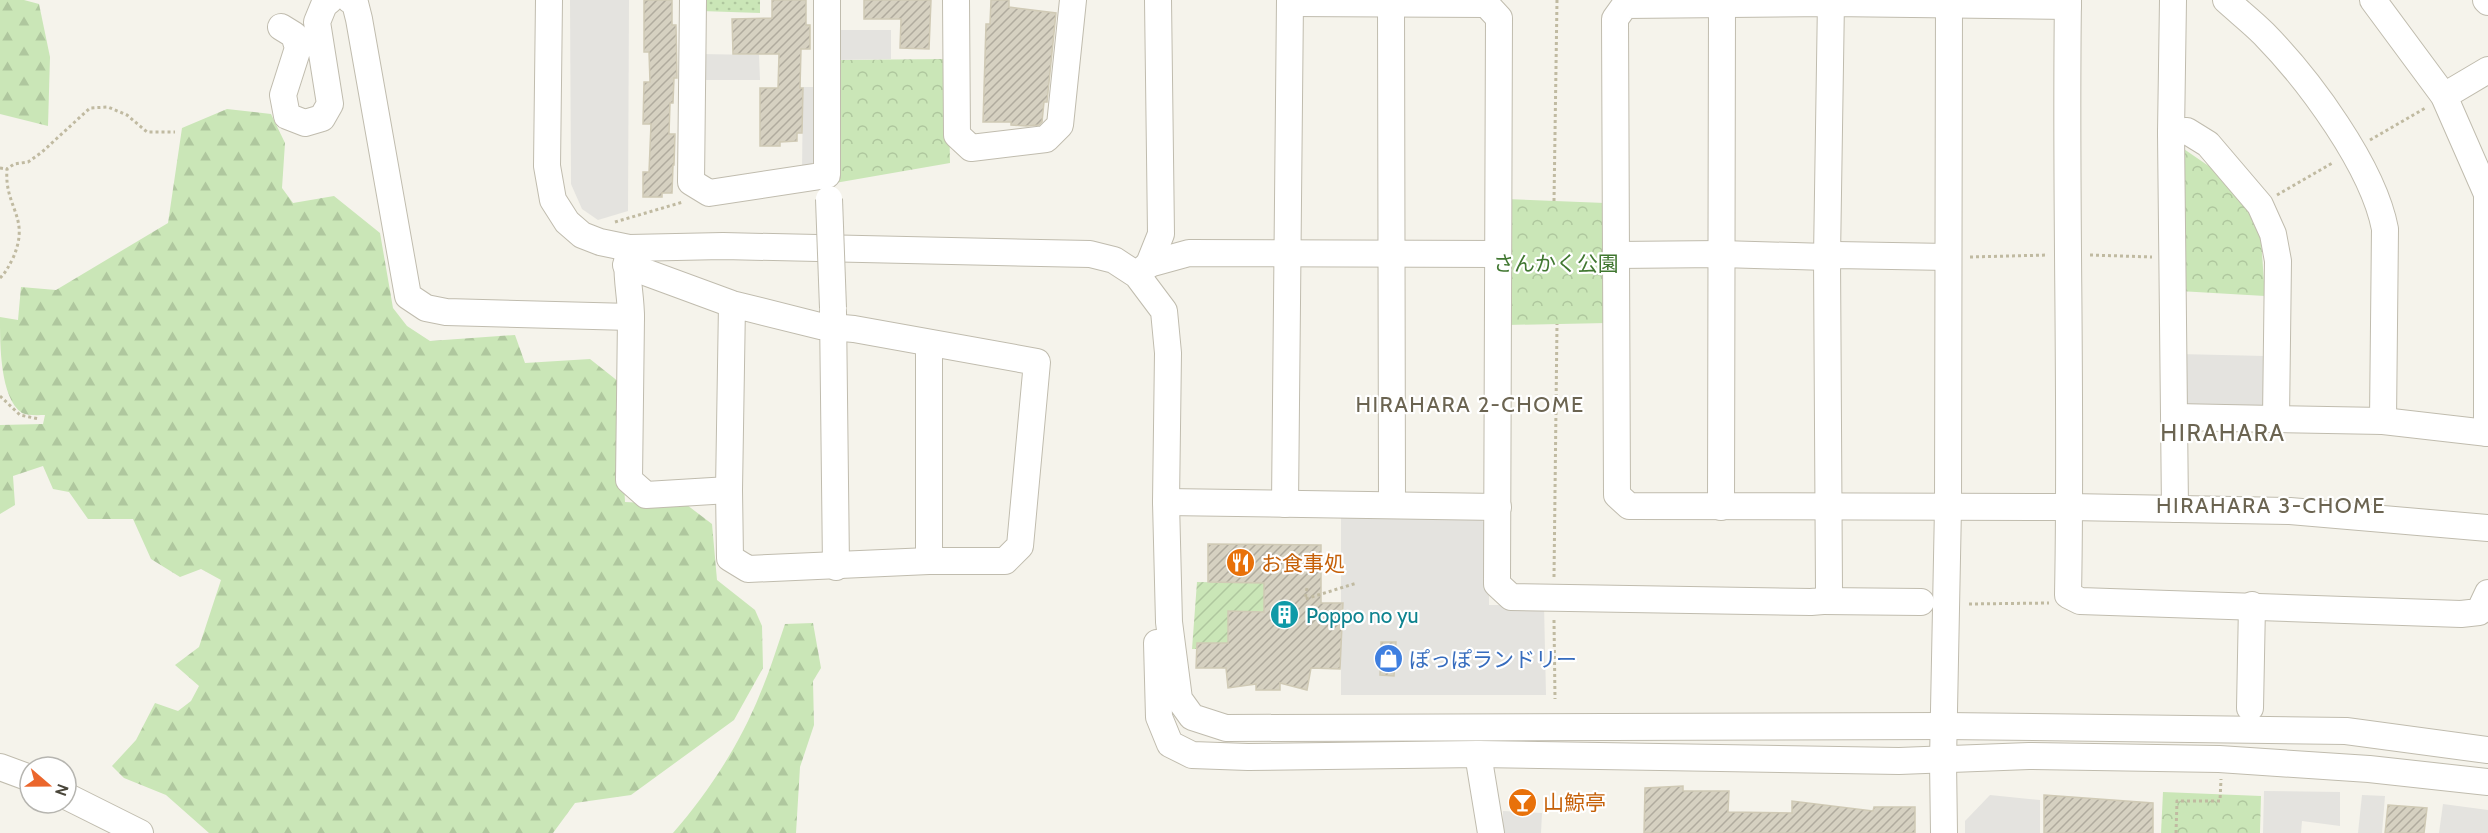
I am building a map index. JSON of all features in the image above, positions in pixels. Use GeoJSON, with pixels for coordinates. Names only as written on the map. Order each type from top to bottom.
{"type":"FeatureCollection","features":[{"type":"Feature","properties":{"kind":"street"},"geometry":{"type":"LineString","coordinates":[[281,27],[294,35],[298,48],[283,96],[287,116],[305,123],[322,118],[330,104],[317,22],[324,5],[330,0]]}},
{"type":"Feature","properties":{"kind":"street"},"geometry":{"type":"LineString","coordinates":[[350,0],[355,3],[360,19],[408,296],[426,308],[446,312],[631,317]]}},
{"type":"Feature","properties":{"kind":"street"},"geometry":{"type":"LineString","coordinates":[[549,0],[548,166],[553,200],[567,222],[582,235],[732,304],[820,326],[834,318]]}},
{"type":"Feature","properties":{"kind":"street"},"geometry":{"type":"LineString","coordinates":[[693,0],[692,182],[709,193],[828,187]]}},
{"type":"Feature","properties":{"kind":"street"},"geometry":{"type":"LineString","coordinates":[[827,0],[828,187],[834,318],[836,567]]}},
{"type":"Feature","properties":{"kind":"street"},"geometry":{"type":"LineString","coordinates":[[956,0],[957,135],[971,148],[1046,139],[1060,125],[1073,0]]}},
{"type":"Feature","properties":{"kind":"street"},"geometry":{"type":"LineString","coordinates":[[1143,269],[1161,234],[1158,0]]}},
{"type":"Feature","properties":{"kind":"street"},"geometry":{"type":"LineString","coordinates":[[2173,0],[2171,133],[2175,508]]}},
{"type":"Feature","properties":{"kind":"street"},"geometry":{"type":"LineString","coordinates":[[2226,0],[2264,34],[2311,88],[2352,151],[2381,208],[2385,229],[2383,421]]}},
{"type":"Feature","properties":{"kind":"street"},"geometry":{"type":"LineString","coordinates":[[2175,417],[2383,421],[2488,433],[2487,194],[2444,96],[2373,0]]}},
{"type":"Feature","properties":{"kind":"street"},"geometry":{"type":"LineString","coordinates":[[1285,504],[1291,1],[1486,4],[1499,18],[1497,584],[1511,597],[1921,602]]}},
{"type":"Feature","properties":{"kind":"street"},"geometry":{"type":"LineString","coordinates":[[1823,601],[1829,592],[1827,257],[1831,2]]}},
{"type":"Feature","properties":{"kind":"street"},"geometry":{"type":"LineString","coordinates":[[2488,528],[2289,511],[2175,508],[2070,507],[1721,507],[1629,506],[1617,495],[1615,20],[1625,5],[1831,2],[2068,3],[2067,255],[2070,507],[2068,595],[2080,601],[2252,605],[2461,614],[2479,612],[2488,592]]}},
{"type":"Feature","properties":{"kind":"street"},"geometry":{"type":"LineString","coordinates":[[1391,3],[1392,504]]}},
{"type":"Feature","properties":{"kind":"street"},"geometry":{"type":"LineString","coordinates":[[1944,833],[1943,761],[1948,507],[1949,3]]}},
{"type":"Feature","properties":{"kind":"street"},"geometry":{"type":"LineString","coordinates":[[1721,507],[1722,4]]}},
{"type":"Feature","properties":{"kind":"street"},"geometry":{"type":"LineString","coordinates":[[2444,96],[2488,70]]}},
{"type":"Feature","properties":{"kind":"street"},"geometry":{"type":"LineString","coordinates":[[2171,133],[2187,131],[2208,144],[2260,205],[2273,234],[2278,261],[2276,418]]}},
{"type":"Feature","properties":{"kind":"street"},"geometry":{"type":"LineString","coordinates":[[627,257],[734,246],[1090,254],[1143,269],[1189,253],[1497,254]]}},
{"type":"Feature","properties":{"kind":"street"},"geometry":{"type":"LineString","coordinates":[[1616,255],[1948,257]]}},
{"type":"Feature","properties":{"kind":"street"},"geometry":{"type":"LineString","coordinates":[[627,257],[631,293],[629,480],[646,495],[729,490]]}},
{"type":"Feature","properties":{"kind":"street"},"geometry":{"type":"LineString","coordinates":[[1143,269],[1164,311],[1168,353],[1166,502],[1169,622],[1179,699],[1192,717],[1226,728],[1945,726],[2346,731],[2488,750]]}},
{"type":"Feature","properties":{"kind":"street"},"geometry":{"type":"LineString","coordinates":[[732,304],[730,558],[748,569],[836,567],[929,561],[1005,561],[1020,546],[1037,362],[854,329],[834,318]]}},
{"type":"Feature","properties":{"kind":"street"},"geometry":{"type":"LineString","coordinates":[[929,343],[929,561]]}},
{"type":"Feature","properties":{"kind":"street"},"geometry":{"type":"LineString","coordinates":[[1166,502],[1498,507]]}},
{"type":"Feature","properties":{"kind":"street"},"geometry":{"type":"LineString","coordinates":[[1166,502],[1156,574],[1159,717],[1170,744],[1192,755],[1248,757],[1478,754],[1943,761],[2029,756],[2219,759],[2369,769],[2488,782]]}},
{"type":"Feature","properties":{"kind":"street"},"geometry":{"type":"LineString","coordinates":[[2250,708],[2252,605]]}},
{"type":"Feature","properties":{"kind":"street"},"geometry":{"type":"LineString","coordinates":[[1355,754],[1356,727]]}},
{"type":"Feature","properties":{"kind":"street"},"geometry":{"type":"LineString","coordinates":[[1478,754],[1491,833]]}},
{"type":"Feature","properties":{"kind":"street"},"geometry":{"type":"LineString","coordinates":[[0,759],[18,770]]}},
{"type":"Feature","properties":{"kind":"street"},"geometry":{"type":"LineString","coordinates":[[78,802],[140,833]]}},
{"type":"Feature","properties":{"kind":"path"},"geometry":{"type":"LineString","coordinates":[[1554,201],[1557,0]]}},
{"type":"Feature","properties":{"kind":"path"},"geometry":{"type":"LineString","coordinates":[[0,168],[7,169],[14,164],[28,162],[90,108],[108,107],[127,115],[147,132],[175,132]]}},
{"type":"Feature","properties":{"kind":"path"},"geometry":{"type":"LineString","coordinates":[[0,278],[6,272],[19,243],[21,226],[9,197],[6,181],[7,169]]}},
{"type":"Feature","properties":{"kind":"path"},"geometry":{"type":"LineString","coordinates":[[611,223],[688,201],[700,188]]}},
{"type":"Feature","properties":{"kind":"path"},"geometry":{"type":"LineString","coordinates":[[1555,699],[1557,324]]}},
{"type":"Feature","properties":{"kind":"path"},"geometry":{"type":"LineString","coordinates":[[0,396],[20,415],[39,419]]}},
{"type":"Feature","properties":{"kind":"path"},"geometry":{"type":"LineString","coordinates":[[1307,588],[1305,599],[1311,599],[1328,591],[1357,583]]}},
{"type":"Feature","properties":{"kind":"path"},"geometry":{"type":"LineString","coordinates":[[1969,604],[2061,603],[2068,595]]}},
{"type":"Feature","properties":{"kind":"path"},"geometry":{"type":"LineString","coordinates":[[2176,833],[2177,801],[2220,801]]}},
{"type":"Feature","properties":{"kind":"green space"},"geometry":{"type":"Polygon","coordinates":[[[0,0],[24,0],[39,4],[50,57],[48,126],[0,114],[0,0]]]}},
{"type":"Feature","properties":{"kind":"green space"},"geometry":{"type":"Polygon","coordinates":[[[701,0],[760,0],[760,13],[701,11],[701,0]]]}},
{"type":"Feature","properties":{"kind":"green space"},"geometry":{"type":"Polygon","coordinates":[[[948,59],[950,163],[835,183],[835,60],[948,59]]]}},
{"type":"Feature","properties":{"kind":"green space"},"geometry":{"type":"Polygon","coordinates":[[[227,109],[271,114],[285,143],[282,188],[293,203],[334,196],[380,233],[393,308],[407,326],[430,341],[515,335],[525,363],[590,359],[619,382],[625,502],[687,505],[712,524],[717,580],[755,610],[762,626],[763,668],[734,720],[631,795],[575,803],[553,833],[209,833],[166,795],[124,778],[112,766],[136,740],[155,703],[178,711],[191,701],[199,686],[175,665],[199,647],[221,580],[201,569],[180,577],[151,559],[133,519],[88,519],[69,492],[53,489],[43,466],[13,476],[15,505],[0,514],[0,425],[43,424],[45,415],[22,413],[9,396],[3,370],[0,317],[18,320],[21,287],[56,290],[168,223],[182,128],[227,109]]]}},
{"type":"Feature","properties":{"kind":"green space"},"geometry":{"type":"Polygon","coordinates":[[[2175,143],[2219,173],[2260,225],[2265,296],[2179,291],[2175,143]]]}},
{"type":"Feature","properties":{"kind":"green space","name":"さんかく公園"},"geometry":{"type":"Polygon","coordinates":[[[1505,199],[1605,203],[1607,323],[1507,325],[1505,199]]]}},
{"type":"Feature","properties":{"kind":"green space"},"geometry":{"type":"Polygon","coordinates":[[[1197,582],[1264,583],[1264,612],[1229,611],[1228,643],[1197,643],[1197,649],[1192,649],[1197,582]]]}},
{"type":"Feature","properties":{"kind":"green space"},"geometry":{"type":"Polygon","coordinates":[[[813,623],[821,668],[813,681],[814,725],[800,767],[796,833],[673,833],[711,785],[743,731],[764,685],[785,624],[813,623]]]}},
{"type":"Feature","properties":{"kind":"green space"},"geometry":{"type":"Polygon","coordinates":[[[2163,792],[2261,796],[2260,833],[2161,833],[2163,792]]]}},
{"type":"Feature","properties":{"kind":"shaded area"},"geometry":{"type":"Polygon","coordinates":[[[570,0],[629,0],[628,211],[598,220],[582,209],[571,184],[570,0]]]}},
{"type":"Feature","properties":{"kind":"shaded area"},"geometry":{"type":"Polygon","coordinates":[[[834,30],[891,30],[891,59],[835,60],[834,30]]]}},
{"type":"Feature","properties":{"kind":"shaded area"},"geometry":{"type":"Polygon","coordinates":[[[700,54],[759,55],[760,80],[700,80],[700,54]]]}},
{"type":"Feature","properties":{"kind":"shaded area"},"geometry":{"type":"Polygon","coordinates":[[[803,87],[819,87],[818,161],[808,171],[802,172],[803,87]]]}},
{"type":"Feature","properties":{"kind":"shaded area"},"geometry":{"type":"Polygon","coordinates":[[[2179,354],[2265,356],[2267,411],[2179,414],[2179,354]]]}},
{"type":"Feature","properties":{"kind":"shaded area"},"geometry":{"type":"Polygon","coordinates":[[[1341,516],[1480,518],[1489,529],[1489,605],[1544,605],[1546,695],[1341,695],[1341,516]]]}},
{"type":"Feature","properties":{"kind":"shaded area"},"geometry":{"type":"Polygon","coordinates":[[[2264,791],[2340,792],[2340,826],[2302,821],[2301,833],[2263,833],[2264,791]]]}},
{"type":"Feature","properties":{"kind":"shaded area"},"geometry":{"type":"Polygon","coordinates":[[[1990,795],[2040,800],[2040,833],[1965,833],[1965,821],[1990,795]]]}},
{"type":"Feature","properties":{"kind":"shaded area"},"geometry":{"type":"Polygon","coordinates":[[[2362,795],[2385,796],[2382,833],[2358,833],[2362,795]]]}},
{"type":"Feature","properties":{"kind":"shaded area"},"geometry":{"type":"Polygon","coordinates":[[[2443,804],[2488,810],[2488,833],[2439,833],[2443,804]]]}},
{"type":"Feature","properties":{"kind":"shaded area"},"geometry":{"type":"Polygon","coordinates":[[[1503,811],[1542,813],[1541,833],[1503,833],[1503,811]]]}},
{"type":"Feature","properties":{"kind":"building"},"geometry":{"type":"Polygon","coordinates":[[[644,0],[672,0],[672,25],[676,25],[677,78],[674,78],[673,103],[670,103],[669,134],[675,134],[672,193],[662,193],[662,197],[643,197],[643,172],[649,172],[651,124],[643,124],[644,82],[650,82],[649,52],[644,52],[644,0]]]}},
{"type":"Feature","properties":{"kind":"building"},"geometry":{"type":"Polygon","coordinates":[[[772,0],[806,0],[806,25],[810,25],[810,49],[801,49],[802,133],[797,133],[797,141],[780,142],[780,146],[760,146],[760,88],[778,88],[779,54],[733,54],[732,19],[772,18],[772,0]]]}},
{"type":"Feature","properties":{"kind":"building"},"geometry":{"type":"Polygon","coordinates":[[[864,0],[931,0],[929,49],[900,48],[901,19],[864,19],[864,0]]]}},
{"type":"Feature","properties":{"kind":"building"},"geometry":{"type":"Polygon","coordinates":[[[991,0],[1009,0],[1009,7],[1056,13],[1047,102],[1044,102],[1042,122],[1039,125],[983,122],[986,24],[990,24],[991,0]]]}},
{"type":"Feature","properties":{"kind":"building","name":"Poppo no yu"},"geometry":{"type":"Polygon","coordinates":[[[1208,544],[1321,545],[1321,603],[1343,603],[1340,669],[1311,668],[1307,690],[1280,683],[1280,690],[1256,690],[1256,684],[1228,688],[1226,668],[1196,668],[1197,643],[1228,643],[1228,611],[1264,612],[1264,583],[1208,582],[1208,544]]]}},
{"type":"Feature","properties":{"kind":"building","name":"ぽっぽランドリー"},"geometry":{"type":"Polygon","coordinates":[[[1381,642],[1396,642],[1394,676],[1380,675],[1381,642]]]}},
{"type":"Feature","properties":{"kind":"building"},"geometry":{"type":"Polygon","coordinates":[[[1683,786],[1683,791],[1729,791],[1728,812],[1792,813],[1792,801],[1873,811],[1874,807],[1915,807],[1915,833],[1644,833],[1645,788],[1683,786]]]}},
{"type":"Feature","properties":{"kind":"building"},"geometry":{"type":"Polygon","coordinates":[[[2044,795],[2153,803],[2153,833],[2044,833],[2044,795]]]}},
{"type":"Feature","properties":{"kind":"building"},"geometry":{"type":"Polygon","coordinates":[[[2388,805],[2427,808],[2424,833],[2385,833],[2388,805]]]}},
{"type":"Feature","properties":{"kind":"place","name":"お食事処"},"geometry":{"type":"Point","coordinates":[1240,563]}},
{"type":"Feature","properties":{"kind":"place","name":"Poppo no yu"},"geometry":{"type":"Point","coordinates":[1285,615]}},
{"type":"Feature","properties":{"kind":"place","name":"ぽっぽランドリー"},"geometry":{"type":"Point","coordinates":[1388,659]}},
{"type":"Feature","properties":{"kind":"place","name":"山鯨亭"},"geometry":{"type":"Point","coordinates":[1522,802]}},
{"type":"Feature","properties":{"kind":"district","name":"HIRAHARA 2-CHOME"},"geometry":{"type":"Point","coordinates":[1470,404]}},
{"type":"Feature","properties":{"kind":"district","name":"HIRAHARA"},"geometry":{"type":"Point","coordinates":[2223,432]}},
{"type":"Feature","properties":{"kind":"district","name":"HIRAHARA 3-CHOME"},"geometry":{"type":"Point","coordinates":[2271,505]}}]}
